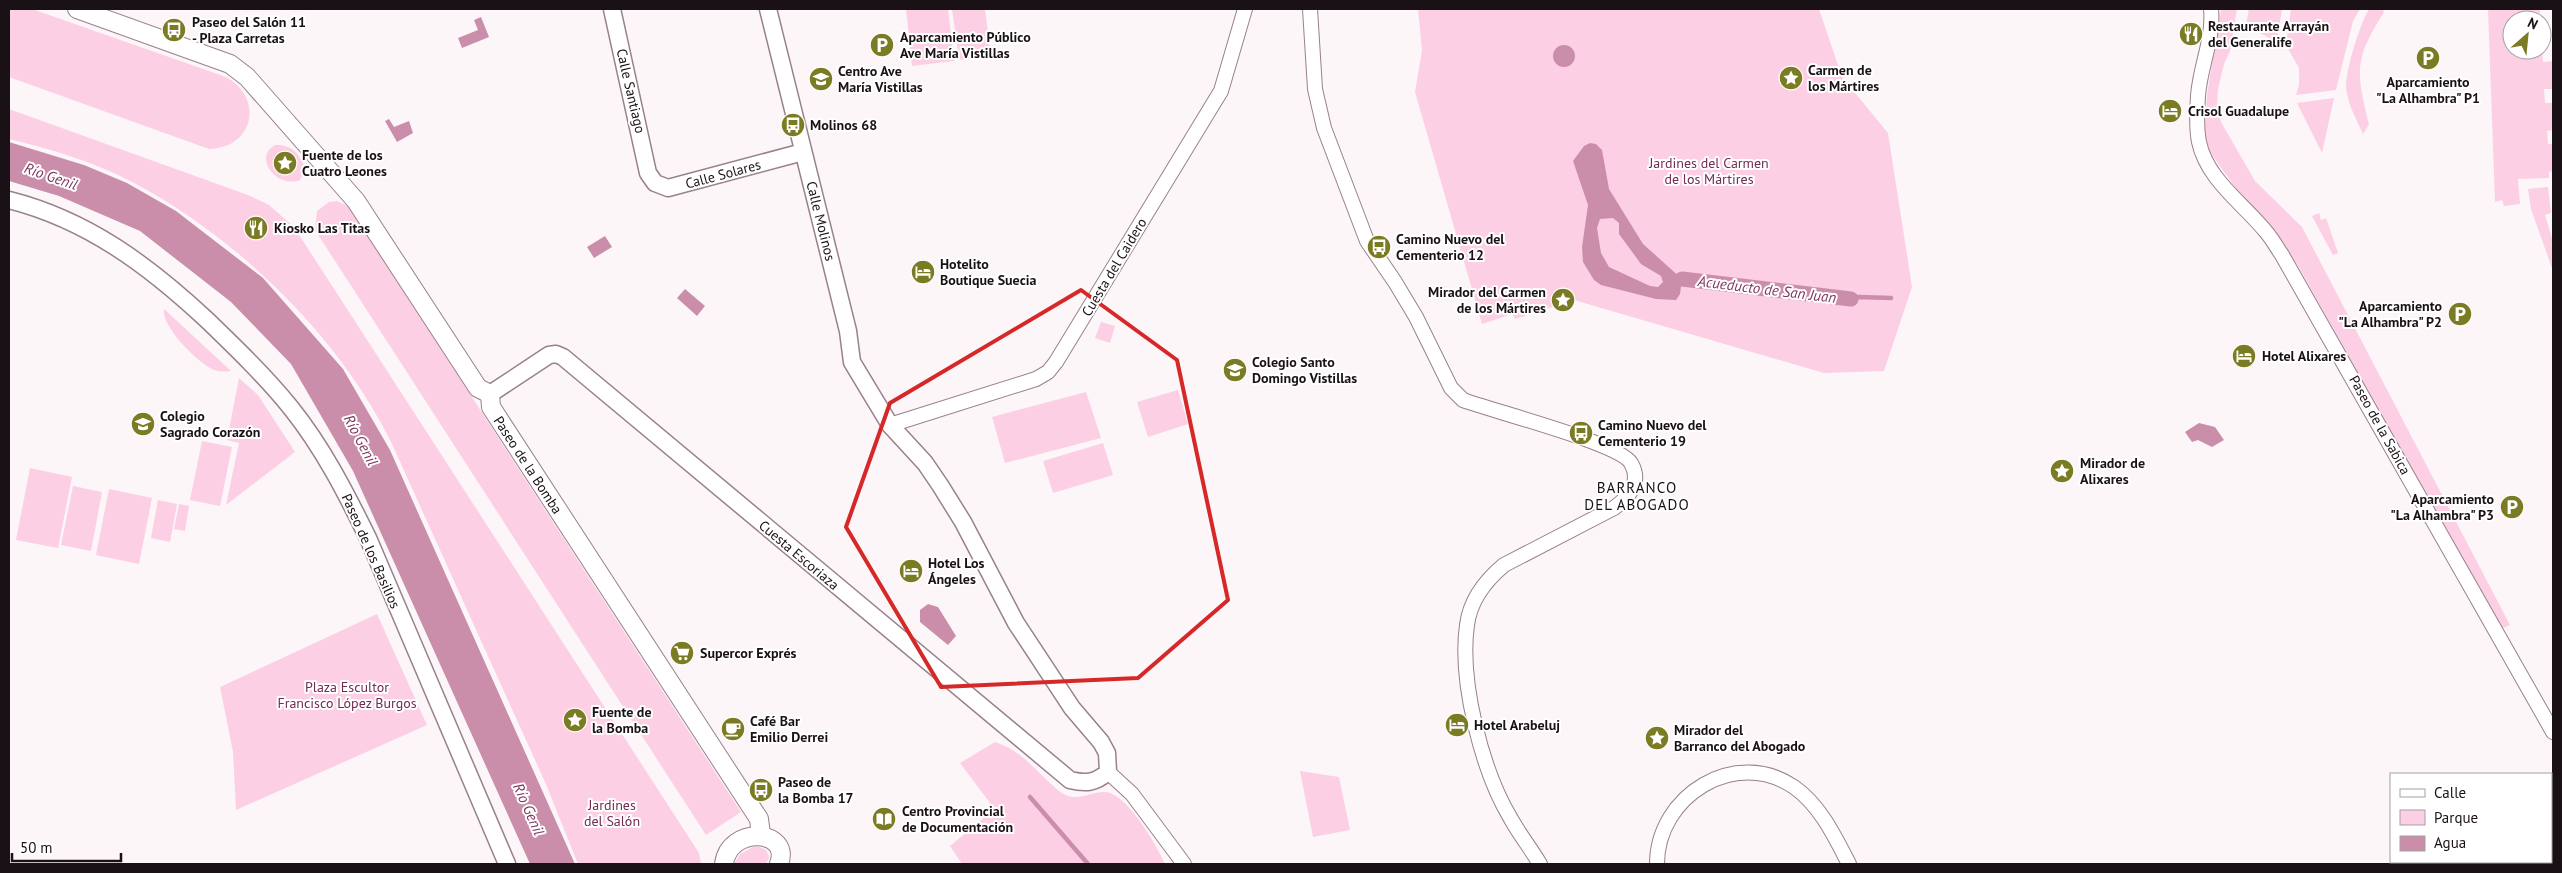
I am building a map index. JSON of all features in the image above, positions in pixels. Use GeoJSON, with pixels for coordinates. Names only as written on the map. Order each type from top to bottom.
{"type":"FeatureCollection","features":[{"type":"Feature","properties":{"kind":"main road"},"geometry":{"type":"LineString","coordinates":[[77,9],[230,64],[247,77],[356,200],[478,388],[490,394]]}},
{"type":"Feature","properties":{"kind":"main road","name":"Calle Santiago"},"geometry":{"type":"LineString","coordinates":[[612,9],[648,173]]}},
{"type":"Feature","properties":{"kind":"main road","name":"Calle Molinos"},"geometry":{"type":"LineString","coordinates":[[768,9],[848,331],[852,362],[890,425],[925,463],[940,484],[1016,623],[1072,708],[1101,742],[1107,754],[1108,772]]}},
{"type":"Feature","properties":{"kind":"main road","name":"Calle Solares"},"geometry":{"type":"LineString","coordinates":[[648,173],[655,183],[668,188],[803,152]]}},
{"type":"Feature","properties":{"kind":"main road","name":"Paseo de los Basilios"},"geometry":{"type":"LineString","coordinates":[[9,200],[53,214],[84,228],[146,267],[221,333],[291,408],[321,450],[348,495],[507,864]]}},
{"type":"Feature","properties":{"kind":"main road","name":"Cuesta Escoriaza"},"geometry":{"type":"LineString","coordinates":[[490,394],[549,355],[556,354],[563,357],[1070,780],[1085,784],[1098,780],[1108,772]]}},
{"type":"Feature","properties":{"kind":"main road","name":"Paseo de la Bomba"},"geometry":{"type":"LineString","coordinates":[[490,394],[491,407],[760,820],[761,835]]}},
{"type":"Feature","properties":{"kind":"main road"},"geometry":{"type":"LineString","coordinates":[[724,864],[727,852],[732,846],[750,835],[761,835],[774,841],[784,862]]}},
{"type":"Feature","properties":{"kind":"street","name":"Cuesta del Caidero"},"geometry":{"type":"LineString","coordinates":[[890,425],[1036,379],[1048,372],[1056,362],[1221,90],[1245,9]]}},
{"type":"Feature","properties":{"kind":"street"},"geometry":{"type":"LineString","coordinates":[[1310,9],[1315,89],[1324,128],[1367,241],[1416,317],[1451,388],[1463,400],[1584,438],[1616,452],[1630,462],[1635,475],[1633,489],[1627,498],[1614,508],[1540,545],[1504,565],[1494,573],[1474,600],[1466,624],[1467,685],[1473,716],[1486,758],[1511,820],[1540,864]]}},
{"type":"Feature","properties":{"kind":"street","name":"Paseo de la Sabica"},"geometry":{"type":"LineString","coordinates":[[2211,9],[2210,34],[2198,103],[2199,142],[2204,157],[2231,196],[2267,233],[2282,255],[2553,732]]}},
{"type":"Feature","properties":{"kind":"street"},"geometry":{"type":"LineString","coordinates":[[1108,772],[1132,794],[1184,864]]}},
{"type":"Feature","properties":{"kind":"street"},"geometry":{"type":"LineString","coordinates":[[1657,864],[1661,838],[1670,818],[1684,798],[1712,779],[1748,772],[1771,776],[1794,787],[1813,804],[1831,829],[1850,864]]}},
{"type":"Feature","properties":{"kind":"highlighted area"},"geometry":{"type":"Polygon","coordinates":[[[1081,290],[1177,360],[1228,600],[1138,678],[941,687],[846,527],[890,403],[1081,290]]]}},
{"type":"Feature","properties":{"kind":"green space"},"geometry":{"type":"Polygon","coordinates":[[[9,9],[32,9],[226,77],[238,86],[246,97],[249,121],[244,132],[236,140],[224,147],[209,149],[9,77],[9,9]]]}},
{"type":"Feature","properties":{"kind":"green space"},"geometry":{"type":"Polygon","coordinates":[[[906,9],[948,9],[954,61],[912,66],[906,9]]]}},
{"type":"Feature","properties":{"kind":"green space"},"geometry":{"type":"Polygon","coordinates":[[[952,9],[985,9],[991,57],[959,60],[952,9]]]}},
{"type":"Feature","properties":{"kind":"green space","name":"Jardines del Carmen de los Mártires"},"geometry":{"type":"Polygon","coordinates":[[[1418,9],[1819,9],[1842,77],[1888,133],[1912,287],[1884,371],[1824,373],[1574,300],[1515,319],[1512,314],[1482,324],[1415,92],[1422,51],[1418,9]]]}},
{"type":"Feature","properties":{"kind":"green space"},"geometry":{"type":"Polygon","coordinates":[[[2221,9],[2237,9],[2230,51],[2224,64],[2218,89],[2217,106],[2221,122],[2255,181],[2302,227],[2510,625],[2501,629],[2297,264],[2245,201],[2212,155],[2206,141],[2205,127],[2207,95],[2221,9]]]}},
{"type":"Feature","properties":{"kind":"green space"},"geometry":{"type":"Polygon","coordinates":[[[2249,9],[2282,9],[2277,42],[2258,32],[2245,30],[2249,9]]]}},
{"type":"Feature","properties":{"kind":"green space"},"geometry":{"type":"Polygon","coordinates":[[[2291,9],[2360,9],[2353,21],[2336,90],[2296,95],[2299,85],[2299,68],[2286,45],[2291,9]]]}},
{"type":"Feature","properties":{"kind":"green space"},"geometry":{"type":"Polygon","coordinates":[[[2369,9],[2382,9],[2384,12],[2367,42],[2360,66],[2362,90],[2369,124],[2363,134],[2350,104],[2346,86],[2349,64],[2361,26],[2369,9]]]}},
{"type":"Feature","properties":{"kind":"green space"},"geometry":{"type":"Polygon","coordinates":[[[2488,9],[2540,9],[2502,10],[2502,60],[2553,61],[2553,89],[2544,89],[2545,103],[2553,103],[2553,130],[2547,131],[2548,144],[2553,144],[2553,171],[2549,172],[2549,178],[2518,179],[2520,204],[2504,206],[2502,200],[2495,202],[2488,9]]]}},
{"type":"Feature","properties":{"kind":"green space"},"geometry":{"type":"Polygon","coordinates":[[[2334,98],[2322,153],[2297,103],[2334,98]]]}},
{"type":"Feature","properties":{"kind":"green space","name":"Jardines del Salón"},"geometry":{"type":"Polygon","coordinates":[[[9,109],[248,195],[269,205],[294,227],[699,853],[701,864],[578,864],[545,782],[392,444],[370,404],[344,366],[315,329],[282,294],[248,262],[211,232],[173,206],[119,175],[73,157],[9,139],[9,109]]]}},
{"type":"Feature","properties":{"kind":"green space"},"geometry":{"type":"Polygon","coordinates":[[[275,145],[290,148],[301,159],[305,169],[300,180],[292,182],[284,180],[271,171],[266,157],[275,145]]]}},
{"type":"Feature","properties":{"kind":"green space"},"geometry":{"type":"Polygon","coordinates":[[[2548,187],[2551,213],[2545,215],[2553,242],[2553,271],[2531,209],[2528,189],[2548,187]]]}},
{"type":"Feature","properties":{"kind":"green space"},"geometry":{"type":"Polygon","coordinates":[[[337,201],[348,206],[741,812],[706,835],[315,230],[317,211],[329,202],[337,201]]]}},
{"type":"Feature","properties":{"kind":"green space"},"geometry":{"type":"Polygon","coordinates":[[[2319,213],[2321,220],[2326,218],[2338,253],[2333,255],[2312,216],[2319,213]]]}},
{"type":"Feature","properties":{"kind":"green space"},"geometry":{"type":"Polygon","coordinates":[[[164,309],[231,371],[217,371],[197,359],[168,324],[164,309]]]}},
{"type":"Feature","properties":{"kind":"green space"},"geometry":{"type":"Polygon","coordinates":[[[1101,322],[1115,326],[1110,343],[1095,338],[1101,322]]]}},
{"type":"Feature","properties":{"kind":"green space"},"geometry":{"type":"Polygon","coordinates":[[[239,378],[258,395],[295,452],[226,505],[239,443],[227,440],[239,378]]]}},
{"type":"Feature","properties":{"kind":"green space"},"geometry":{"type":"Polygon","coordinates":[[[1178,390],[1188,424],[1148,437],[1137,402],[1178,390]]]}},
{"type":"Feature","properties":{"kind":"green space"},"geometry":{"type":"Polygon","coordinates":[[[1086,392],[1101,438],[1005,463],[992,417],[1086,392]]]}},
{"type":"Feature","properties":{"kind":"green space"},"geometry":{"type":"Polygon","coordinates":[[[202,441],[232,447],[220,506],[190,500],[202,441]]]}},
{"type":"Feature","properties":{"kind":"green space"},"geometry":{"type":"Polygon","coordinates":[[[1103,443],[1113,475],[1053,493],[1043,461],[1103,443]]]}},
{"type":"Feature","properties":{"kind":"green space"},"geometry":{"type":"Polygon","coordinates":[[[30,468],[72,477],[58,548],[16,540],[30,468]]]}},
{"type":"Feature","properties":{"kind":"green space"},"geometry":{"type":"Polygon","coordinates":[[[73,486],[102,492],[91,551],[61,545],[73,486]]]}},
{"type":"Feature","properties":{"kind":"green space"},"geometry":{"type":"Polygon","coordinates":[[[109,489],[152,498],[139,564],[96,555],[109,489]]]}},
{"type":"Feature","properties":{"kind":"green space"},"geometry":{"type":"Polygon","coordinates":[[[158,500],[177,504],[170,542],[151,538],[158,500]]]}},
{"type":"Feature","properties":{"kind":"green space"},"geometry":{"type":"Polygon","coordinates":[[[179,504],[189,506],[185,531],[174,529],[179,504]]]}},
{"type":"Feature","properties":{"kind":"green space","name":"Plaza Escultor Francisco López Burgos"},"geometry":{"type":"Polygon","coordinates":[[[377,614],[427,725],[236,810],[233,752],[220,687],[377,614]]]}},
{"type":"Feature","properties":{"kind":"green space"},"geometry":{"type":"Polygon","coordinates":[[[995,742],[1021,756],[1064,794],[1076,797],[1106,792],[1123,801],[1140,822],[1165,864],[962,864],[950,846],[992,811],[990,803],[960,763],[995,742]]]}},
{"type":"Feature","properties":{"kind":"green space"},"geometry":{"type":"Polygon","coordinates":[[[1300,771],[1339,777],[1350,830],[1313,837],[1300,771]]]}},
{"type":"Feature","properties":{"kind":"green space"},"geometry":{"type":"Polygon","coordinates":[[[753,847],[766,850],[769,858],[766,864],[734,864],[740,854],[753,847]]]}},
{"type":"Feature","properties":{"kind":"water"},"geometry":{"type":"Polygon","coordinates":[[[481,17],[489,37],[462,48],[458,38],[478,30],[474,20],[481,17]]]}},
{"type":"Feature","properties":{"kind":"water"},"geometry":{"type":"Polygon","coordinates":[[[1564,45],[1572,48],[1575,56],[1572,64],[1564,67],[1556,64],[1553,56],[1556,48],[1564,45]]]}},
{"type":"Feature","properties":{"kind":"water"},"geometry":{"type":"Polygon","coordinates":[[[389,119],[394,127],[409,121],[413,133],[397,142],[385,121],[389,119]]]}},
{"type":"Feature","properties":{"kind":"water","name":"Río Genil"},"geometry":{"type":"Polygon","coordinates":[[[9,142],[84,165],[127,183],[176,211],[263,278],[343,369],[390,450],[575,864],[530,864],[353,471],[291,364],[231,302],[140,231],[59,196],[9,181],[9,142]]]}},
{"type":"Feature","properties":{"kind":"water"},"geometry":{"type":"Polygon","coordinates":[[[1590,143],[1596,144],[1602,150],[1609,189],[1643,244],[1682,279],[1680,294],[1676,300],[1656,299],[1601,285],[1594,280],[1583,262],[1582,247],[1588,205],[1573,161],[1584,146],[1590,143]],[[1613,218],[1600,219],[1597,228],[1601,253],[1609,267],[1650,286],[1658,287],[1663,282],[1661,276],[1641,264],[1619,234],[1619,223],[1613,218]]]}},
{"type":"Feature","properties":{"kind":"water","name":"Fuente de los Cuatro Leones"},"geometry":{"type":"Polygon","coordinates":[[[281,153],[289,153],[296,160],[296,168],[289,175],[281,175],[274,168],[274,160],[281,153]]]}},
{"type":"Feature","properties":{"kind":"water"},"geometry":{"type":"Polygon","coordinates":[[[605,236],[612,247],[594,258],[587,247],[605,236]]]}},
{"type":"Feature","properties":{"kind":"water"},"geometry":{"type":"Polygon","coordinates":[[[685,289],[705,306],[697,316],[677,298],[685,289]]]}},
{"type":"Feature","properties":{"kind":"water"},"geometry":{"type":"Polygon","coordinates":[[[2199,423],[2215,427],[2224,440],[2212,447],[2198,440],[2192,442],[2185,432],[2199,423]]]}},
{"type":"Feature","properties":{"kind":"water"},"geometry":{"type":"Polygon","coordinates":[[[928,604],[938,607],[956,636],[948,645],[920,622],[920,610],[928,604]]]}},
{"type":"Feature","properties":{"kind":"water","name":"Fuente de la Bomba"},"geometry":{"type":"Polygon","coordinates":[[[571,710],[579,710],[584,715],[582,726],[571,728],[566,723],[566,715],[571,710]]]}},
{"type":"Feature","properties":{"kind":"waterway","name":"Acueducto de San Juan"},"geometry":{"type":"LineString","coordinates":[[1682,279],[1851,299]]}},
{"type":"Feature","properties":{"kind":"waterway"},"geometry":{"type":"LineString","coordinates":[[1851,299],[1859,297],[1891,298]]}},
{"type":"Feature","properties":{"kind":"waterway"},"geometry":{"type":"LineString","coordinates":[[1030,797],[1088,864]]}},
{"type":"Feature","properties":{"kind":"place","name":"Paseo del Salón 11 - Plaza Carretas"},"geometry":{"type":"Point","coordinates":[174,30]}},
{"type":"Feature","properties":{"kind":"place","name":"Restaurante Arrayán del Generalife"},"geometry":{"type":"Point","coordinates":[2191,34]}},
{"type":"Feature","properties":{"kind":"place","name":"Aparcamiento Público Ave María Vistillas"},"geometry":{"type":"Point","coordinates":[882,45]}},
{"type":"Feature","properties":{"kind":"place","name":"Aparcamiento \"La Alhambra\" P1"},"geometry":{"type":"Point","coordinates":[2428,58]}},
{"type":"Feature","properties":{"kind":"place","name":"Carmen de los Mártires"},"geometry":{"type":"Point","coordinates":[1791,78]}},
{"type":"Feature","properties":{"kind":"place","name":"Centro Ave María Vistillas"},"geometry":{"type":"Point","coordinates":[821,79]}},
{"type":"Feature","properties":{"kind":"place","name":"Crisol Guadalupe"},"geometry":{"type":"Point","coordinates":[2170,111]}},
{"type":"Feature","properties":{"kind":"place","name":"Molinos 68"},"geometry":{"type":"Point","coordinates":[793,125]}},
{"type":"Feature","properties":{"kind":"place","name":"Fuente de los Cuatro Leones"},"geometry":{"type":"Point","coordinates":[285,163]}},
{"type":"Feature","properties":{"kind":"place","name":"Kiosko Las Titas"},"geometry":{"type":"Point","coordinates":[256,228]}},
{"type":"Feature","properties":{"kind":"place","name":"Camino Nuevo del Cementerio 12"},"geometry":{"type":"Point","coordinates":[1379,247]}},
{"type":"Feature","properties":{"kind":"place","name":"Hotelito Boutique Suecia"},"geometry":{"type":"Point","coordinates":[923,272]}},
{"type":"Feature","properties":{"kind":"place","name":"Mirador del Carmen de los Mártires"},"geometry":{"type":"Point","coordinates":[1563,300]}},
{"type":"Feature","properties":{"kind":"place","name":"Aparcamiento \"La Alhambra\" P2"},"geometry":{"type":"Point","coordinates":[2460,314]}},
{"type":"Feature","properties":{"kind":"place","name":"Hotel Alixares"},"geometry":{"type":"Point","coordinates":[2244,356]}},
{"type":"Feature","properties":{"kind":"place","name":"Colegio Santo Domingo Vistillas"},"geometry":{"type":"Point","coordinates":[1235,370]}},
{"type":"Feature","properties":{"kind":"place","name":"Colegio Sagrado Corazón"},"geometry":{"type":"Point","coordinates":[143,424]}},
{"type":"Feature","properties":{"kind":"place","name":"Camino Nuevo del Cementerio 19"},"geometry":{"type":"Point","coordinates":[1581,433]}},
{"type":"Feature","properties":{"kind":"place","name":"Mirador de Alixares"},"geometry":{"type":"Point","coordinates":[2062,471]}},
{"type":"Feature","properties":{"kind":"place","name":"Aparcamiento \"La Alhambra\" P3"},"geometry":{"type":"Point","coordinates":[2512,507]}},
{"type":"Feature","properties":{"kind":"place","name":"Hotel Los Ángeles"},"geometry":{"type":"Point","coordinates":[911,571]}},
{"type":"Feature","properties":{"kind":"place","name":"Supercor Exprés"},"geometry":{"type":"Point","coordinates":[682,653]}},
{"type":"Feature","properties":{"kind":"place","name":"Fuente de la Bomba"},"geometry":{"type":"Point","coordinates":[575,720]}},
{"type":"Feature","properties":{"kind":"place","name":"Hotel Arabeluj"},"geometry":{"type":"Point","coordinates":[1457,725]}},
{"type":"Feature","properties":{"kind":"place","name":"Café Bar Emilio Derrei"},"geometry":{"type":"Point","coordinates":[733,729]}},
{"type":"Feature","properties":{"kind":"place","name":"Mirador del Barranco del Abogado"},"geometry":{"type":"Point","coordinates":[1657,738]}},
{"type":"Feature","properties":{"kind":"place","name":"Paseo de la Bomba 17"},"geometry":{"type":"Point","coordinates":[761,790]}},
{"type":"Feature","properties":{"kind":"place","name":"Centro Provincial de Documentación"},"geometry":{"type":"Point","coordinates":[884,819]}},
{"type":"Feature","properties":{"kind":"district","name":"BARRANCO DEL ABOGADO"},"geometry":{"type":"Point","coordinates":[1637,496]}}]}
